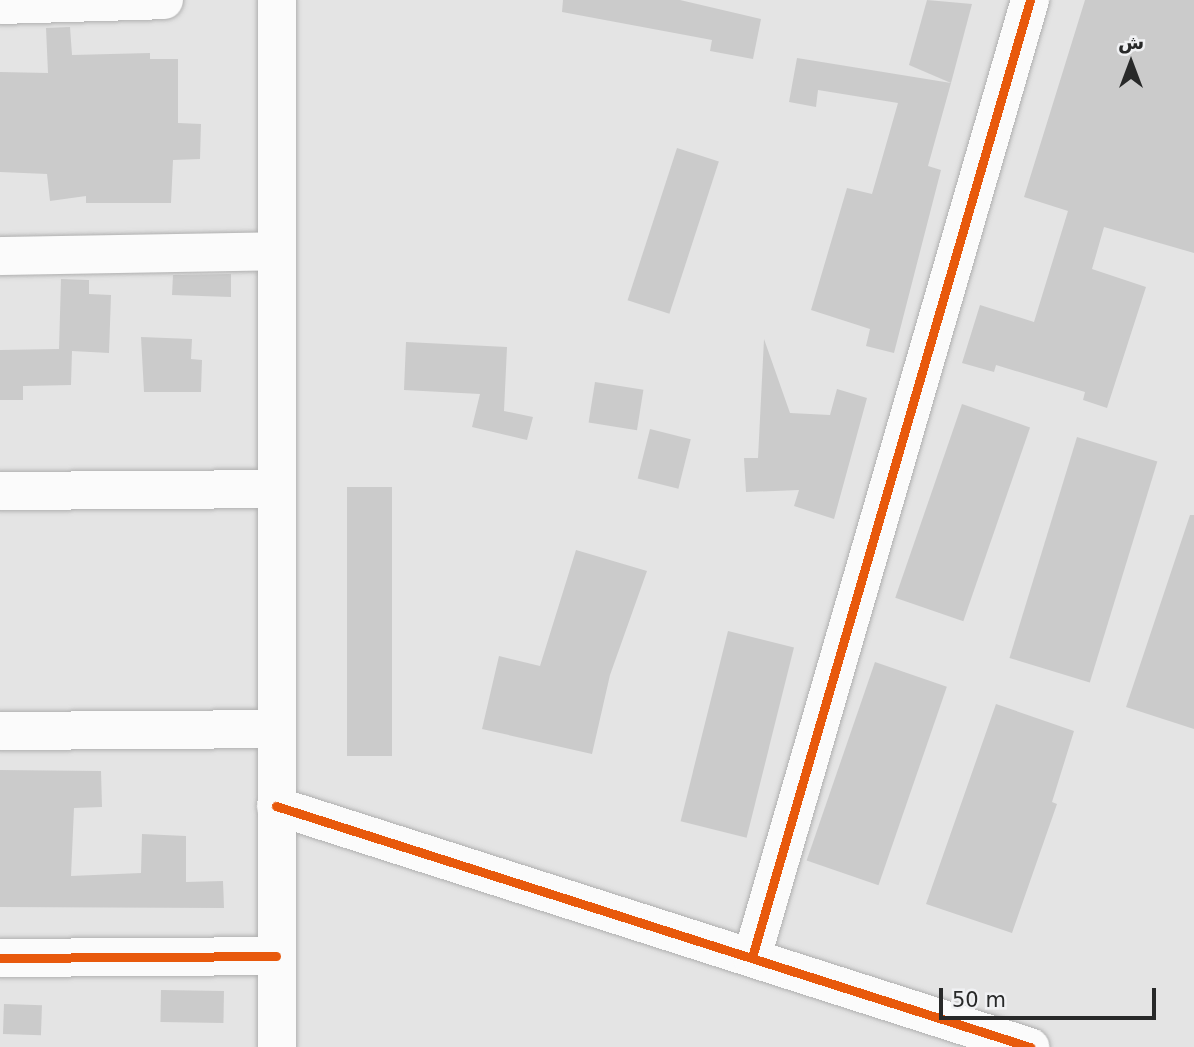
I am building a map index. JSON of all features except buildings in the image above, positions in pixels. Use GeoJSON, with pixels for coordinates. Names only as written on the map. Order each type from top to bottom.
{"type":"FeatureCollection","features":[{"type":"Feature","properties":{"kind":"street"},"geometry":{"type":"LineString","coordinates":[[17,4],[164,0]]}},
{"type":"Feature","properties":{"kind":"street"},"geometry":{"type":"LineString","coordinates":[[276,1047],[272,489],[277,0]]}},
{"type":"Feature","properties":{"kind":"street"},"geometry":{"type":"LineString","coordinates":[[752,957],[1030,0]]}},
{"type":"Feature","properties":{"kind":"street"},"geometry":{"type":"LineString","coordinates":[[0,256],[274,251]]}},
{"type":"Feature","properties":{"kind":"street"},"geometry":{"type":"LineString","coordinates":[[0,491],[272,489]]}},
{"type":"Feature","properties":{"kind":"street"},"geometry":{"type":"LineString","coordinates":[[0,731],[275,729]]}},
{"type":"Feature","properties":{"kind":"street"},"geometry":{"type":"LineString","coordinates":[[276,806],[1030,1047]]}},
{"type":"Feature","properties":{"kind":"street"},"geometry":{"type":"LineString","coordinates":[[0,958],[276,956]]}},
{"type":"Feature","properties":{"kind":"cycle path"},"geometry":{"type":"LineString","coordinates":[[752,957],[1030,0]]}},
{"type":"Feature","properties":{"kind":"cycle path"},"geometry":{"type":"LineString","coordinates":[[276,806],[1030,1047]]}},
{"type":"Feature","properties":{"kind":"cycle path"},"geometry":{"type":"LineString","coordinates":[[0,958],[276,956]]}}]}
